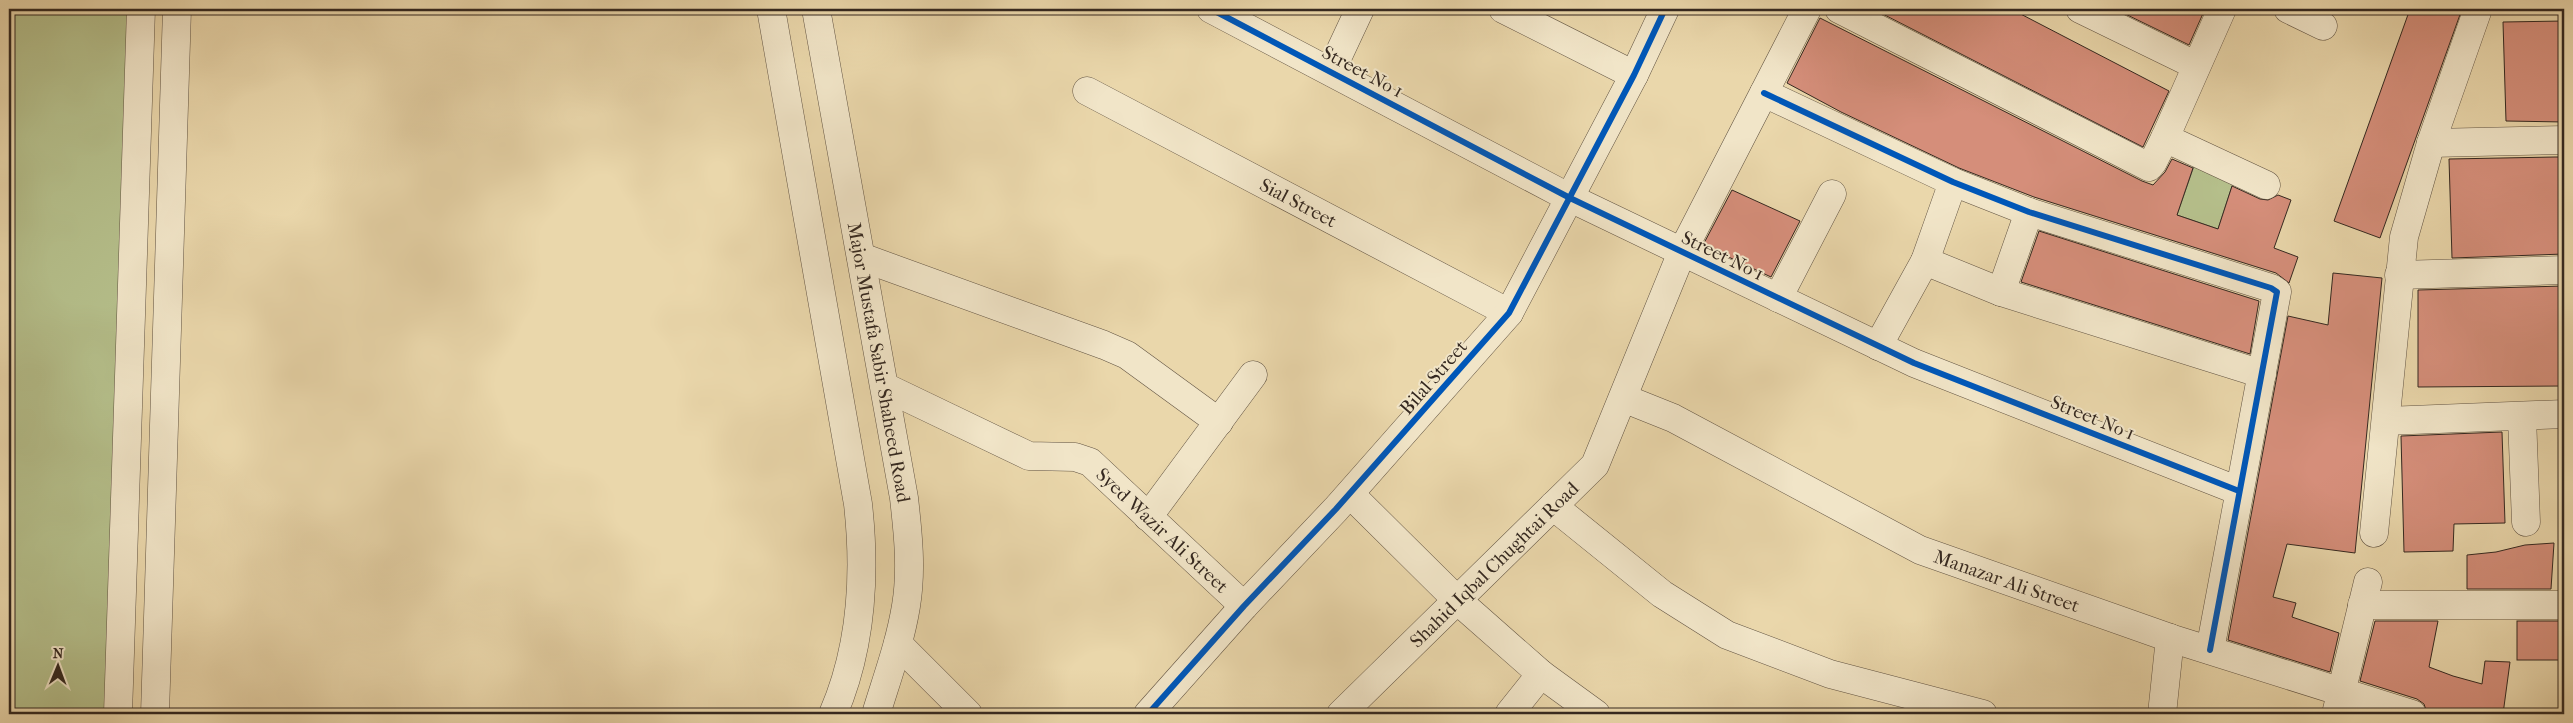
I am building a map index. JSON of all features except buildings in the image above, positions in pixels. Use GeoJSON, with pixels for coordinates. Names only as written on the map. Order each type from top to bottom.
{"type":"FeatureCollection","features":[{"type":"Feature","properties":{"kind":"street"},"geometry":{"type":"LineString","coordinates":[[118,714],[141,9]]}},
{"type":"Feature","properties":{"kind":"street"},"geometry":{"type":"LineString","coordinates":[[155,714],[177,9]]}},
{"type":"Feature","properties":{"kind":"street"},"geometry":{"type":"LineString","coordinates":[[771,9],[856,494],[863,549],[863,579],[856,639],[842,693],[833,714]]}},
{"type":"Feature","properties":{"kind":"street","name":"Major Mustafa Sabir Shaheed Road"},"geometry":{"type":"LineString","coordinates":[[816,9],[904,498],[909,546],[906,604],[898,644],[876,714]]}},
{"type":"Feature","properties":{"kind":"street","name":"Street No 1"},"geometry":{"type":"LineString","coordinates":[[1211,9],[1570,198],[1914,363],[2239,491]]}},
{"type":"Feature","properties":{"kind":"street"},"geometry":{"type":"LineString","coordinates":[[1331,71],[1360,9]]}},
{"type":"Feature","properties":{"kind":"street"},"geometry":{"type":"LineString","coordinates":[[1503,9],[1634,75]]}},
{"type":"Feature","properties":{"kind":"street","name":"Bilal Street"},"geometry":{"type":"LineString","coordinates":[[1148,714],[1244,606],[1350,494],[1510,313],[1634,75],[1665,9]]}},
{"type":"Feature","properties":{"kind":"street","name":"Shahid Iqbal Chughtai Road"},"geometry":{"type":"LineString","coordinates":[[1341,714],[1595,465],[1624,398],[1682,252],[1807,9]]}},
{"type":"Feature","properties":{"kind":"street"},"geometry":{"type":"LineString","coordinates":[[1839,9],[2149,167],[2165,138],[2195,65],[2222,9]]}},
{"type":"Feature","properties":{"kind":"street"},"geometry":{"type":"LineString","coordinates":[[2080,9],[2195,65]]}},
{"type":"Feature","properties":{"kind":"street"},"geometry":{"type":"LineString","coordinates":[[2288,9],[2323,26]]}},
{"type":"Feature","properties":{"kind":"street"},"geometry":{"type":"LineString","coordinates":[[2374,533],[2399,275],[2410,210],[2431,143],[2478,9]]}},
{"type":"Feature","properties":{"kind":"street","name":"Sial Street"},"geometry":{"type":"LineString","coordinates":[[1086,91],[1510,313]]}},
{"type":"Feature","properties":{"kind":"street"},"geometry":{"type":"LineString","coordinates":[[1764,92],[1953,182],[2029,212],[2277,292],[2210,650]]}},
{"type":"Feature","properties":{"kind":"street"},"geometry":{"type":"LineString","coordinates":[[2165,138],[2266,186]]}},
{"type":"Feature","properties":{"kind":"street"},"geometry":{"type":"LineString","coordinates":[[2431,143],[2564,140]]}},
{"type":"Feature","properties":{"kind":"street"},"geometry":{"type":"LineString","coordinates":[[1878,346],[1925,260],[1953,182]]}},
{"type":"Feature","properties":{"kind":"street"},"geometry":{"type":"LineString","coordinates":[[1778,298],[1832,194]]}},
{"type":"Feature","properties":{"kind":"street"},"geometry":{"type":"LineString","coordinates":[[2001,292],[2029,212]]}},
{"type":"Feature","properties":{"kind":"street"},"geometry":{"type":"LineString","coordinates":[[861,258],[1104,345],[1127,355],[1219,422]]}},
{"type":"Feature","properties":{"kind":"street"},"geometry":{"type":"LineString","coordinates":[[1925,260],[2001,292],[2262,374]]}},
{"type":"Feature","properties":{"kind":"street"},"geometry":{"type":"LineString","coordinates":[[2399,275],[2564,270]]}},
{"type":"Feature","properties":{"kind":"street"},"geometry":{"type":"LineString","coordinates":[[1148,517],[1254,375]]}},
{"type":"Feature","properties":{"kind":"street","name":"Syed Wazir Ali Street"},"geometry":{"type":"LineString","coordinates":[[884,387],[1029,456],[1075,457],[1090,462],[1244,606]]}},
{"type":"Feature","properties":{"kind":"street","name":"Manazar Ali Street"},"geometry":{"type":"LineString","coordinates":[[1624,398],[1673,418],[1920,550],[2170,638],[2210,650],[2338,703],[2412,714]]}},
{"type":"Feature","properties":{"kind":"street"},"geometry":{"type":"LineString","coordinates":[[2386,421],[2564,414]]}},
{"type":"Feature","properties":{"kind":"street"},"geometry":{"type":"LineString","coordinates":[[2522,416],[2526,522]]}},
{"type":"Feature","properties":{"kind":"street"},"geometry":{"type":"LineString","coordinates":[[1350,494],[1457,600],[1541,674],[1596,714]]}},
{"type":"Feature","properties":{"kind":"street"},"geometry":{"type":"LineString","coordinates":[[1553,506],[1662,594],[1727,635],[1830,674],[1983,714]]}},
{"type":"Feature","properties":{"kind":"street"},"geometry":{"type":"LineString","coordinates":[[2338,703],[2365,594],[2564,605]]}},
{"type":"Feature","properties":{"kind":"street"},"geometry":{"type":"LineString","coordinates":[[2162,714],[2170,638]]}},
{"type":"Feature","properties":{"kind":"street"},"geometry":{"type":"LineString","coordinates":[[898,644],[968,714]]}},
{"type":"Feature","properties":{"kind":"street"},"geometry":{"type":"LineString","coordinates":[[1509,714],[1541,674]]}},
{"type":"Feature","properties":{"kind":"green space"},"geometry":{"type":"Polygon","coordinates":[[[9,9],[146,9],[123,714],[9,714],[9,9]]]}},
{"type":"Feature","properties":{"kind":"green space"},"geometry":{"type":"Polygon","coordinates":[[[2194,166],[2234,180],[2218,229],[2177,215],[2194,166]]]}},
{"type":"Feature","properties":{"kind":"cycle path"},"geometry":{"type":"LineString","coordinates":[[1211,9],[1570,198],[1914,363],[2239,491]]}},
{"type":"Feature","properties":{"kind":"cycle path"},"geometry":{"type":"LineString","coordinates":[[1148,714],[1244,606],[1336,509],[1509,313],[1634,75],[1665,9]]}},
{"type":"Feature","properties":{"kind":"cycle path"},"geometry":{"type":"LineString","coordinates":[[1764,93],[1953,182],[2029,212],[2271,288],[2277,292],[2210,650]]}}]}
